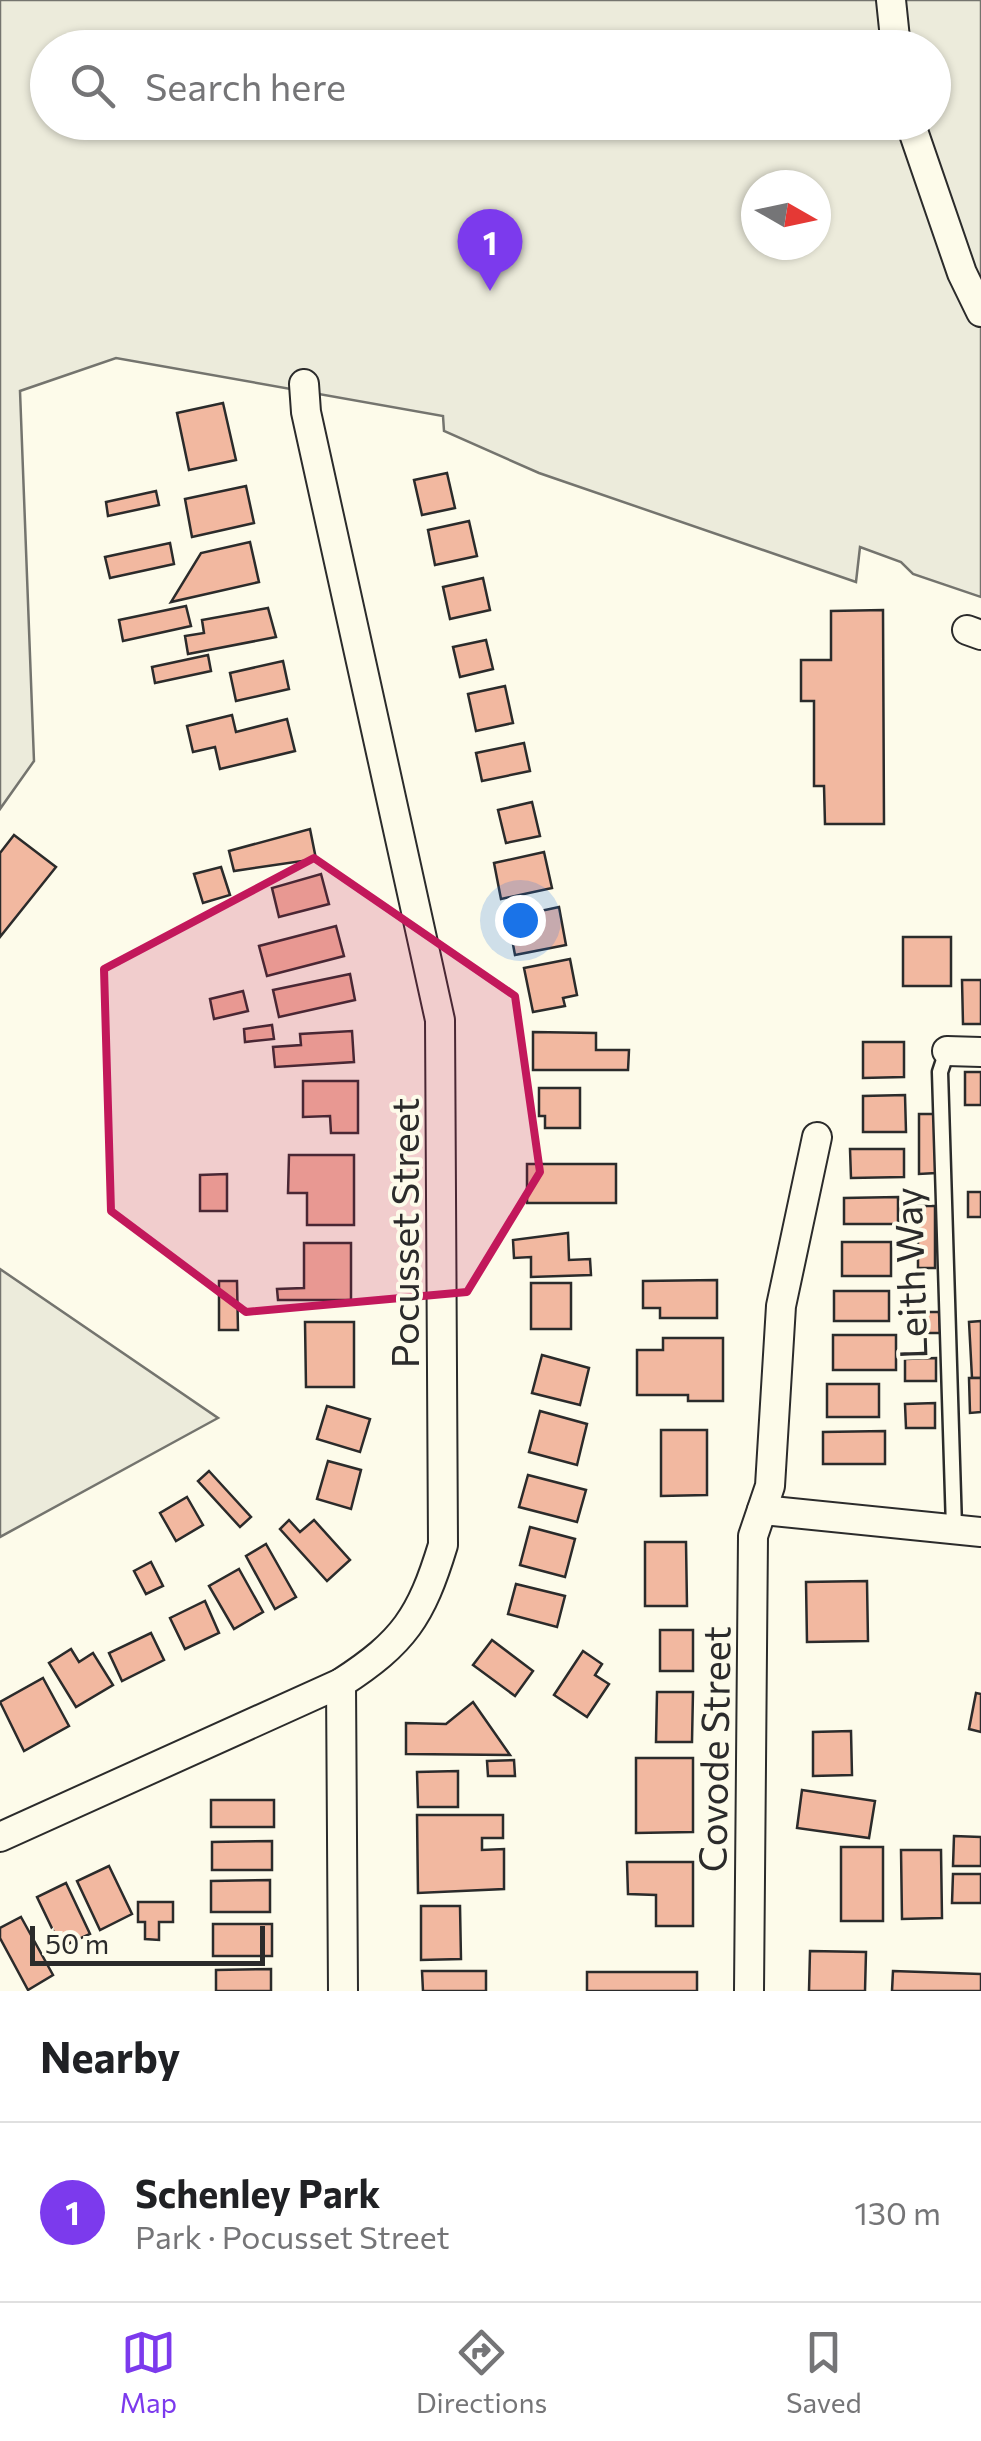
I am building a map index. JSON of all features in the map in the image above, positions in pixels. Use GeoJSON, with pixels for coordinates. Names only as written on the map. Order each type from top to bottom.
{"type":"FeatureCollection","features":[{"type":"Feature","properties":{"kind":"street"},"geometry":{"type":"LineString","coordinates":[[891,0],[894,30]]}},
{"type":"Feature","properties":{"kind":"street"},"geometry":{"type":"LineString","coordinates":[[916,140],[962,273],[981,312]]}},
{"type":"Feature","properties":{"kind":"street","name":"Pocusset Street"},"geometry":{"type":"LineString","coordinates":[[0,1836],[341,1683],[388,1653],[428,1594],[443,1544],[440,1020],[310,431],[304,384]]}},
{"type":"Feature","properties":{"kind":"street","name":"Leith Way"},"geometry":{"type":"LineString","coordinates":[[947,1051],[981,1052]]}},
{"type":"Feature","properties":{"kind":"street","name":"Covode Street"},"geometry":{"type":"LineString","coordinates":[[748,1991],[753,1536],[770,1486],[780,1306],[817,1137]]}},
{"type":"Feature","properties":{"kind":"street"},"geometry":{"type":"LineString","coordinates":[[762,1510],[968,1530]]}},
{"type":"Feature","properties":{"kind":"street"},"geometry":{"type":"LineString","coordinates":[[341,1683],[343,1991]]}},
{"type":"Feature","properties":{"kind":"lane","name":"Leith Way"},"geometry":{"type":"LineString","coordinates":[[947,1051],[940,1072],[968,1530]]}},
{"type":"Feature","properties":{"kind":"highlighted area"},"geometry":{"type":"Polygon","coordinates":[[[314,858],[515,996],[540,1172],[467,1292],[246,1312],[111,1211],[104,969],[314,858]]]}},
{"type":"Feature","properties":{"kind":"shaded area"},"geometry":{"type":"Polygon","coordinates":[[[0,0],[981,0],[981,597],[913,574],[901,562],[860,547],[856,582],[539,473],[444,431],[443,416],[116,358],[20,391],[34,761],[0,809],[0,0]]]}},
{"type":"Feature","properties":{"kind":"shaded area"},"geometry":{"type":"Polygon","coordinates":[[[0,1269],[218,1418],[0,1537],[0,1269]]]}},
{"type":"Feature","properties":{"kind":"building"},"geometry":{"type":"Polygon","coordinates":[[[223,403],[236,460],[189,470],[177,413],[223,403]]]}},
{"type":"Feature","properties":{"kind":"building"},"geometry":{"type":"Polygon","coordinates":[[[447,473],[455,508],[422,515],[414,480],[447,473]]]}},
{"type":"Feature","properties":{"kind":"building"},"geometry":{"type":"Polygon","coordinates":[[[246,486],[254,523],[192,537],[185,499],[246,486]]]}},
{"type":"Feature","properties":{"kind":"building"},"geometry":{"type":"Polygon","coordinates":[[[156,491],[159,505],[108,516],[106,502],[156,491]]]}},
{"type":"Feature","properties":{"kind":"building"},"geometry":{"type":"Polygon","coordinates":[[[469,521],[477,556],[435,565],[428,530],[469,521]]]}},
{"type":"Feature","properties":{"kind":"building"},"geometry":{"type":"Polygon","coordinates":[[[250,542],[259,582],[171,602],[201,553],[250,542]]]}},
{"type":"Feature","properties":{"kind":"building"},"geometry":{"type":"Polygon","coordinates":[[[170,543],[174,564],[110,578],[105,557],[170,543]]]}},
{"type":"Feature","properties":{"kind":"building"},"geometry":{"type":"Polygon","coordinates":[[[483,578],[490,610],[450,619],[443,587],[483,578]]]}},
{"type":"Feature","properties":{"kind":"building"},"geometry":{"type":"Polygon","coordinates":[[[186,606],[191,626],[123,641],[119,620],[186,606]]]}},
{"type":"Feature","properties":{"kind":"building"},"geometry":{"type":"Polygon","coordinates":[[[268,608],[276,637],[188,654],[185,636],[204,633],[202,620],[268,608]]]}},
{"type":"Feature","properties":{"kind":"building"},"geometry":{"type":"Polygon","coordinates":[[[883,610],[884,824],[825,824],[824,786],[814,786],[814,701],[801,701],[801,660],[831,660],[831,611],[883,610]]]}},
{"type":"Feature","properties":{"kind":"building"},"geometry":{"type":"Polygon","coordinates":[[[486,640],[493,669],[460,677],[453,647],[486,640]]]}},
{"type":"Feature","properties":{"kind":"building"},"geometry":{"type":"Polygon","coordinates":[[[208,655],[211,671],[155,683],[152,667],[208,655]]]}},
{"type":"Feature","properties":{"kind":"building"},"geometry":{"type":"Polygon","coordinates":[[[283,661],[289,689],[236,701],[230,673],[283,661]]]}},
{"type":"Feature","properties":{"kind":"building"},"geometry":{"type":"Polygon","coordinates":[[[505,686],[513,723],[476,731],[468,694],[505,686]]]}},
{"type":"Feature","properties":{"kind":"building"},"geometry":{"type":"Polygon","coordinates":[[[232,715],[236,732],[287,719],[295,751],[220,769],[215,747],[193,752],[187,726],[232,715]]]}},
{"type":"Feature","properties":{"kind":"building"},"geometry":{"type":"Polygon","coordinates":[[[524,743],[530,771],[482,781],[476,753],[524,743]]]}},
{"type":"Feature","properties":{"kind":"building"},"geometry":{"type":"Polygon","coordinates":[[[532,802],[540,836],[506,843],[498,810],[532,802]]]}},
{"type":"Feature","properties":{"kind":"building"},"geometry":{"type":"Polygon","coordinates":[[[310,829],[316,859],[234,871],[229,851],[310,829]]]}},
{"type":"Feature","properties":{"kind":"building"},"geometry":{"type":"Polygon","coordinates":[[[14,835],[56,867],[0,937],[0,853],[14,835]]]}},
{"type":"Feature","properties":{"kind":"building"},"geometry":{"type":"Polygon","coordinates":[[[544,852],[552,888],[501,899],[494,863],[544,852]]]}},
{"type":"Feature","properties":{"kind":"building"},"geometry":{"type":"Polygon","coordinates":[[[221,867],[230,895],[203,903],[194,874],[221,867]]]}},
{"type":"Feature","properties":{"kind":"building"},"geometry":{"type":"Polygon","coordinates":[[[321,874],[329,904],[279,917],[272,888],[321,874]]]}},
{"type":"Feature","properties":{"kind":"building"},"geometry":{"type":"Polygon","coordinates":[[[559,907],[566,945],[515,955],[508,918],[559,907]]]}},
{"type":"Feature","properties":{"kind":"building"},"geometry":{"type":"Polygon","coordinates":[[[336,926],[344,956],[267,976],[259,946],[336,926]]]}},
{"type":"Feature","properties":{"kind":"building"},"geometry":{"type":"Polygon","coordinates":[[[903,937],[951,937],[951,986],[903,986],[903,937]]]}},
{"type":"Feature","properties":{"kind":"building"},"geometry":{"type":"Polygon","coordinates":[[[570,959],[577,995],[563,998],[565,1006],[533,1012],[524,968],[570,959]]]}},
{"type":"Feature","properties":{"kind":"building"},"geometry":{"type":"Polygon","coordinates":[[[350,974],[355,1000],[279,1017],[273,990],[350,974]]]}},
{"type":"Feature","properties":{"kind":"building"},"geometry":{"type":"Polygon","coordinates":[[[962,980],[981,980],[981,1024],[963,1024],[962,980]]]}},
{"type":"Feature","properties":{"kind":"building"},"geometry":{"type":"Polygon","coordinates":[[[243,991],[248,1011],[214,1019],[210,999],[243,991]]]}},
{"type":"Feature","properties":{"kind":"building"},"geometry":{"type":"Polygon","coordinates":[[[272,1025],[274,1039],[245,1042],[244,1029],[272,1025]]]}},
{"type":"Feature","properties":{"kind":"building"},"geometry":{"type":"Polygon","coordinates":[[[352,1031],[354,1062],[275,1067],[273,1047],[301,1045],[300,1034],[352,1031]]]}},
{"type":"Feature","properties":{"kind":"building"},"geometry":{"type":"Polygon","coordinates":[[[533,1032],[596,1033],[596,1050],[629,1050],[628,1070],[533,1070],[533,1032]]]}},
{"type":"Feature","properties":{"kind":"building"},"geometry":{"type":"Polygon","coordinates":[[[863,1042],[904,1042],[904,1077],[863,1078],[863,1042]]]}},
{"type":"Feature","properties":{"kind":"building"},"geometry":{"type":"Polygon","coordinates":[[[965,1072],[981,1072],[981,1105],[965,1105],[965,1072]]]}},
{"type":"Feature","properties":{"kind":"building"},"geometry":{"type":"Polygon","coordinates":[[[303,1081],[358,1081],[358,1133],[331,1133],[330,1116],[303,1117],[303,1081]]]}},
{"type":"Feature","properties":{"kind":"building"},"geometry":{"type":"Polygon","coordinates":[[[539,1088],[580,1088],[580,1128],[545,1128],[545,1116],[539,1116],[539,1088]]]}},
{"type":"Feature","properties":{"kind":"building"},"geometry":{"type":"Polygon","coordinates":[[[905,1095],[906,1132],[863,1132],[863,1096],[905,1095]]]}},
{"type":"Feature","properties":{"kind":"building"},"geometry":{"type":"Polygon","coordinates":[[[919,1114],[935,1114],[936,1173],[919,1174],[919,1114]]]}},
{"type":"Feature","properties":{"kind":"building"},"geometry":{"type":"Polygon","coordinates":[[[850,1149],[904,1149],[904,1177],[851,1178],[850,1149]]]}},
{"type":"Feature","properties":{"kind":"building"},"geometry":{"type":"Polygon","coordinates":[[[289,1155],[354,1155],[354,1225],[307,1225],[307,1193],[288,1193],[289,1155]]]}},
{"type":"Feature","properties":{"kind":"building"},"geometry":{"type":"Polygon","coordinates":[[[527,1164],[616,1164],[616,1203],[527,1203],[527,1164]]]}},
{"type":"Feature","properties":{"kind":"building"},"geometry":{"type":"Polygon","coordinates":[[[227,1174],[227,1211],[200,1211],[200,1175],[227,1174]]]}},
{"type":"Feature","properties":{"kind":"building"},"geometry":{"type":"Polygon","coordinates":[[[968,1192],[981,1192],[981,1217],[968,1217],[968,1192]]]}},
{"type":"Feature","properties":{"kind":"building"},"geometry":{"type":"Polygon","coordinates":[[[898,1197],[898,1224],[844,1224],[844,1198],[898,1197]]]}},
{"type":"Feature","properties":{"kind":"building"},"geometry":{"type":"Polygon","coordinates":[[[918,1206],[935,1206],[935,1268],[918,1268],[918,1206]]]}},
{"type":"Feature","properties":{"kind":"building"},"geometry":{"type":"Polygon","coordinates":[[[568,1233],[569,1260],[590,1259],[591,1275],[531,1277],[531,1257],[514,1258],[513,1240],[568,1233]]]}},
{"type":"Feature","properties":{"kind":"building"},"geometry":{"type":"Polygon","coordinates":[[[842,1242],[891,1242],[891,1276],[842,1276],[842,1242]]]}},
{"type":"Feature","properties":{"kind":"building"},"geometry":{"type":"Polygon","coordinates":[[[304,1243],[351,1243],[351,1300],[278,1300],[277,1289],[304,1288],[304,1243]]]}},
{"type":"Feature","properties":{"kind":"building"},"geometry":{"type":"Polygon","coordinates":[[[717,1280],[717,1318],[660,1318],[660,1308],[643,1308],[643,1281],[717,1280]]]}},
{"type":"Feature","properties":{"kind":"building"},"geometry":{"type":"Polygon","coordinates":[[[219,1281],[237,1281],[238,1330],[219,1330],[219,1281]]]}},
{"type":"Feature","properties":{"kind":"building"},"geometry":{"type":"Polygon","coordinates":[[[531,1283],[571,1283],[571,1329],[531,1329],[531,1283]]]}},
{"type":"Feature","properties":{"kind":"building"},"geometry":{"type":"Polygon","coordinates":[[[834,1291],[889,1291],[889,1321],[834,1321],[834,1291]]]}},
{"type":"Feature","properties":{"kind":"building"},"geometry":{"type":"Polygon","coordinates":[[[909,1312],[939,1312],[940,1333],[909,1333],[909,1312]]]}},
{"type":"Feature","properties":{"kind":"building"},"geometry":{"type":"Polygon","coordinates":[[[981,1321],[981,1378],[972,1378],[969,1322],[981,1321]]]}},
{"type":"Feature","properties":{"kind":"building"},"geometry":{"type":"Polygon","coordinates":[[[305,1322],[354,1322],[354,1387],[306,1387],[305,1322]]]}},
{"type":"Feature","properties":{"kind":"building"},"geometry":{"type":"Polygon","coordinates":[[[833,1335],[896,1335],[896,1370],[833,1370],[833,1335]]]}},
{"type":"Feature","properties":{"kind":"building"},"geometry":{"type":"Polygon","coordinates":[[[663,1338],[723,1338],[723,1401],[688,1401],[688,1395],[637,1395],[637,1350],[663,1350],[663,1338]]]}},
{"type":"Feature","properties":{"kind":"building"},"geometry":{"type":"Polygon","coordinates":[[[542,1355],[589,1368],[580,1405],[532,1393],[542,1355]]]}},
{"type":"Feature","properties":{"kind":"building"},"geometry":{"type":"Polygon","coordinates":[[[936,1358],[936,1381],[905,1381],[905,1359],[936,1358]]]}},
{"type":"Feature","properties":{"kind":"building"},"geometry":{"type":"Polygon","coordinates":[[[969,1378],[981,1378],[981,1412],[970,1413],[969,1378]]]}},
{"type":"Feature","properties":{"kind":"building"},"geometry":{"type":"Polygon","coordinates":[[[827,1384],[879,1384],[879,1417],[827,1417],[827,1384]]]}},
{"type":"Feature","properties":{"kind":"building"},"geometry":{"type":"Polygon","coordinates":[[[935,1403],[935,1428],[906,1428],[905,1404],[935,1403]]]}},
{"type":"Feature","properties":{"kind":"building"},"geometry":{"type":"Polygon","coordinates":[[[327,1406],[370,1419],[360,1452],[317,1439],[327,1406]]]}},
{"type":"Feature","properties":{"kind":"building"},"geometry":{"type":"Polygon","coordinates":[[[540,1411],[587,1424],[577,1465],[529,1452],[540,1411]]]}},
{"type":"Feature","properties":{"kind":"building"},"geometry":{"type":"Polygon","coordinates":[[[661,1430],[707,1430],[707,1495],[661,1496],[661,1430]]]}},
{"type":"Feature","properties":{"kind":"building"},"geometry":{"type":"Polygon","coordinates":[[[885,1431],[885,1464],[823,1464],[823,1432],[885,1431]]]}},
{"type":"Feature","properties":{"kind":"building"},"geometry":{"type":"Polygon","coordinates":[[[328,1461],[361,1470],[351,1509],[317,1499],[328,1461]]]}},
{"type":"Feature","properties":{"kind":"building"},"geometry":{"type":"Polygon","coordinates":[[[209,1471],[251,1517],[240,1527],[198,1481],[209,1471]]]}},
{"type":"Feature","properties":{"kind":"building"},"geometry":{"type":"Polygon","coordinates":[[[528,1475],[586,1490],[577,1522],[519,1507],[528,1475]]]}},
{"type":"Feature","properties":{"kind":"building"},"geometry":{"type":"Polygon","coordinates":[[[187,1497],[203,1525],[176,1541],[160,1513],[187,1497]]]}},
{"type":"Feature","properties":{"kind":"building"},"geometry":{"type":"Polygon","coordinates":[[[289,1520],[300,1532],[314,1520],[350,1560],[327,1581],[280,1529],[289,1520]]]}},
{"type":"Feature","properties":{"kind":"building"},"geometry":{"type":"Polygon","coordinates":[[[530,1527],[575,1539],[565,1577],[520,1565],[530,1527]]]}},
{"type":"Feature","properties":{"kind":"building"},"geometry":{"type":"Polygon","coordinates":[[[645,1542],[686,1542],[687,1606],[645,1606],[645,1542]]]}},
{"type":"Feature","properties":{"kind":"building"},"geometry":{"type":"Polygon","coordinates":[[[266,1544],[296,1597],[275,1609],[246,1556],[266,1544]]]}},
{"type":"Feature","properties":{"kind":"building"},"geometry":{"type":"Polygon","coordinates":[[[151,1562],[163,1586],[146,1594],[134,1571],[151,1562]]]}},
{"type":"Feature","properties":{"kind":"building"},"geometry":{"type":"Polygon","coordinates":[[[239,1569],[263,1612],[234,1629],[209,1586],[239,1569]]]}},
{"type":"Feature","properties":{"kind":"building"},"geometry":{"type":"Polygon","coordinates":[[[867,1581],[868,1641],[807,1642],[806,1582],[867,1581]]]}},
{"type":"Feature","properties":{"kind":"building"},"geometry":{"type":"Polygon","coordinates":[[[516,1584],[565,1596],[557,1627],[508,1614],[516,1584]]]}},
{"type":"Feature","properties":{"kind":"building"},"geometry":{"type":"Polygon","coordinates":[[[205,1601],[219,1633],[185,1649],[170,1618],[205,1601]]]}},
{"type":"Feature","properties":{"kind":"building"},"geometry":{"type":"Polygon","coordinates":[[[660,1630],[693,1630],[693,1671],[660,1671],[660,1630]]]}},
{"type":"Feature","properties":{"kind":"building"},"geometry":{"type":"Polygon","coordinates":[[[151,1633],[164,1660],[122,1681],[109,1653],[151,1633]]]}},
{"type":"Feature","properties":{"kind":"building"},"geometry":{"type":"Polygon","coordinates":[[[492,1640],[533,1671],[515,1696],[473,1665],[492,1640]]]}},
{"type":"Feature","properties":{"kind":"building"},"geometry":{"type":"Polygon","coordinates":[[[71,1649],[79,1662],[93,1653],[113,1685],[76,1707],[49,1663],[71,1649]]]}},
{"type":"Feature","properties":{"kind":"building"},"geometry":{"type":"Polygon","coordinates":[[[583,1651],[602,1664],[595,1675],[609,1684],[587,1717],[554,1695],[583,1651]]]}},
{"type":"Feature","properties":{"kind":"building"},"geometry":{"type":"Polygon","coordinates":[[[43,1678],[69,1726],[24,1751],[0,1702],[43,1678]]]}},
{"type":"Feature","properties":{"kind":"building"},"geometry":{"type":"Polygon","coordinates":[[[657,1692],[693,1692],[692,1742],[656,1742],[657,1692]]]}},
{"type":"Feature","properties":{"kind":"building"},"geometry":{"type":"Polygon","coordinates":[[[976,1693],[981,1694],[981,1732],[969,1729],[976,1693]]]}},
{"type":"Feature","properties":{"kind":"building"},"geometry":{"type":"Polygon","coordinates":[[[473,1702],[510,1755],[406,1754],[406,1723],[446,1724],[473,1702]]]}},
{"type":"Feature","properties":{"kind":"building"},"geometry":{"type":"Polygon","coordinates":[[[851,1731],[852,1775],[813,1776],[813,1732],[851,1731]]]}},
{"type":"Feature","properties":{"kind":"building"},"geometry":{"type":"Polygon","coordinates":[[[636,1758],[693,1758],[693,1832],[636,1833],[636,1758]]]}},
{"type":"Feature","properties":{"kind":"building"},"geometry":{"type":"Polygon","coordinates":[[[514,1760],[515,1776],[488,1776],[487,1761],[514,1760]]]}},
{"type":"Feature","properties":{"kind":"building"},"geometry":{"type":"Polygon","coordinates":[[[458,1771],[458,1807],[418,1807],[417,1772],[458,1771]]]}},
{"type":"Feature","properties":{"kind":"building"},"geometry":{"type":"Polygon","coordinates":[[[802,1790],[875,1801],[869,1838],[797,1828],[802,1790]]]}},
{"type":"Feature","properties":{"kind":"building"},"geometry":{"type":"Polygon","coordinates":[[[211,1800],[274,1800],[274,1827],[211,1827],[211,1800]]]}},
{"type":"Feature","properties":{"kind":"building"},"geometry":{"type":"Polygon","coordinates":[[[417,1815],[503,1815],[503,1838],[482,1838],[482,1850],[504,1849],[504,1889],[418,1893],[417,1815]]]}},
{"type":"Feature","properties":{"kind":"building"},"geometry":{"type":"Polygon","coordinates":[[[954,1836],[981,1837],[981,1866],[953,1866],[954,1836]]]}},
{"type":"Feature","properties":{"kind":"building"},"geometry":{"type":"Polygon","coordinates":[[[272,1841],[272,1870],[212,1870],[212,1842],[272,1841]]]}},
{"type":"Feature","properties":{"kind":"building"},"geometry":{"type":"Polygon","coordinates":[[[841,1847],[883,1847],[883,1921],[841,1921],[841,1847]]]}},
{"type":"Feature","properties":{"kind":"building"},"geometry":{"type":"Polygon","coordinates":[[[901,1850],[941,1850],[942,1918],[902,1919],[901,1850]]]}},
{"type":"Feature","properties":{"kind":"building"},"geometry":{"type":"Polygon","coordinates":[[[627,1862],[693,1862],[693,1926],[656,1926],[656,1895],[628,1894],[627,1862]]]}},
{"type":"Feature","properties":{"kind":"building"},"geometry":{"type":"Polygon","coordinates":[[[109,1866],[132,1914],[100,1930],[77,1881],[109,1866]]]}},
{"type":"Feature","properties":{"kind":"building"},"geometry":{"type":"Polygon","coordinates":[[[953,1874],[981,1874],[981,1903],[952,1903],[953,1874]]]}},
{"type":"Feature","properties":{"kind":"building"},"geometry":{"type":"Polygon","coordinates":[[[270,1880],[270,1912],[211,1912],[211,1881],[270,1880]]]}},
{"type":"Feature","properties":{"kind":"building"},"geometry":{"type":"Polygon","coordinates":[[[66,1883],[90,1934],[61,1947],[37,1897],[66,1883]]]}},
{"type":"Feature","properties":{"kind":"building"},"geometry":{"type":"Polygon","coordinates":[[[138,1902],[173,1902],[173,1922],[159,1922],[159,1940],[145,1939],[145,1922],[138,1922],[138,1902]]]}},
{"type":"Feature","properties":{"kind":"building"},"geometry":{"type":"Polygon","coordinates":[[[421,1906],[460,1906],[461,1959],[421,1960],[421,1906]]]}},
{"type":"Feature","properties":{"kind":"building"},"geometry":{"type":"Polygon","coordinates":[[[21,1917],[53,1975],[28,1990],[0,1938],[0,1928],[21,1917]]]}},
{"type":"Feature","properties":{"kind":"building"},"geometry":{"type":"Polygon","coordinates":[[[213,1924],[272,1924],[272,1956],[213,1956],[213,1924]]]}},
{"type":"Feature","properties":{"kind":"building"},"geometry":{"type":"Polygon","coordinates":[[[810,1951],[866,1952],[865,1991],[809,1991],[810,1951]]]}},
{"type":"Feature","properties":{"kind":"building"},"geometry":{"type":"Polygon","coordinates":[[[271,1969],[271,1991],[216,1991],[216,1970],[271,1969]]]}},
{"type":"Feature","properties":{"kind":"building"},"geometry":{"type":"Polygon","coordinates":[[[422,1971],[486,1971],[486,1991],[423,1991],[422,1971]]]}},
{"type":"Feature","properties":{"kind":"building"},"geometry":{"type":"Polygon","coordinates":[[[893,1971],[981,1974],[981,1991],[892,1991],[893,1971]]]}},
{"type":"Feature","properties":{"kind":"building"},"geometry":{"type":"Polygon","coordinates":[[[587,1972],[697,1972],[697,1991],[587,1991],[587,1972]]]}},
{"type":"Feature","properties":{"kind":"place","name":"Schenley Park"},"geometry":{"type":"Point","coordinates":[490,291]}}]}
